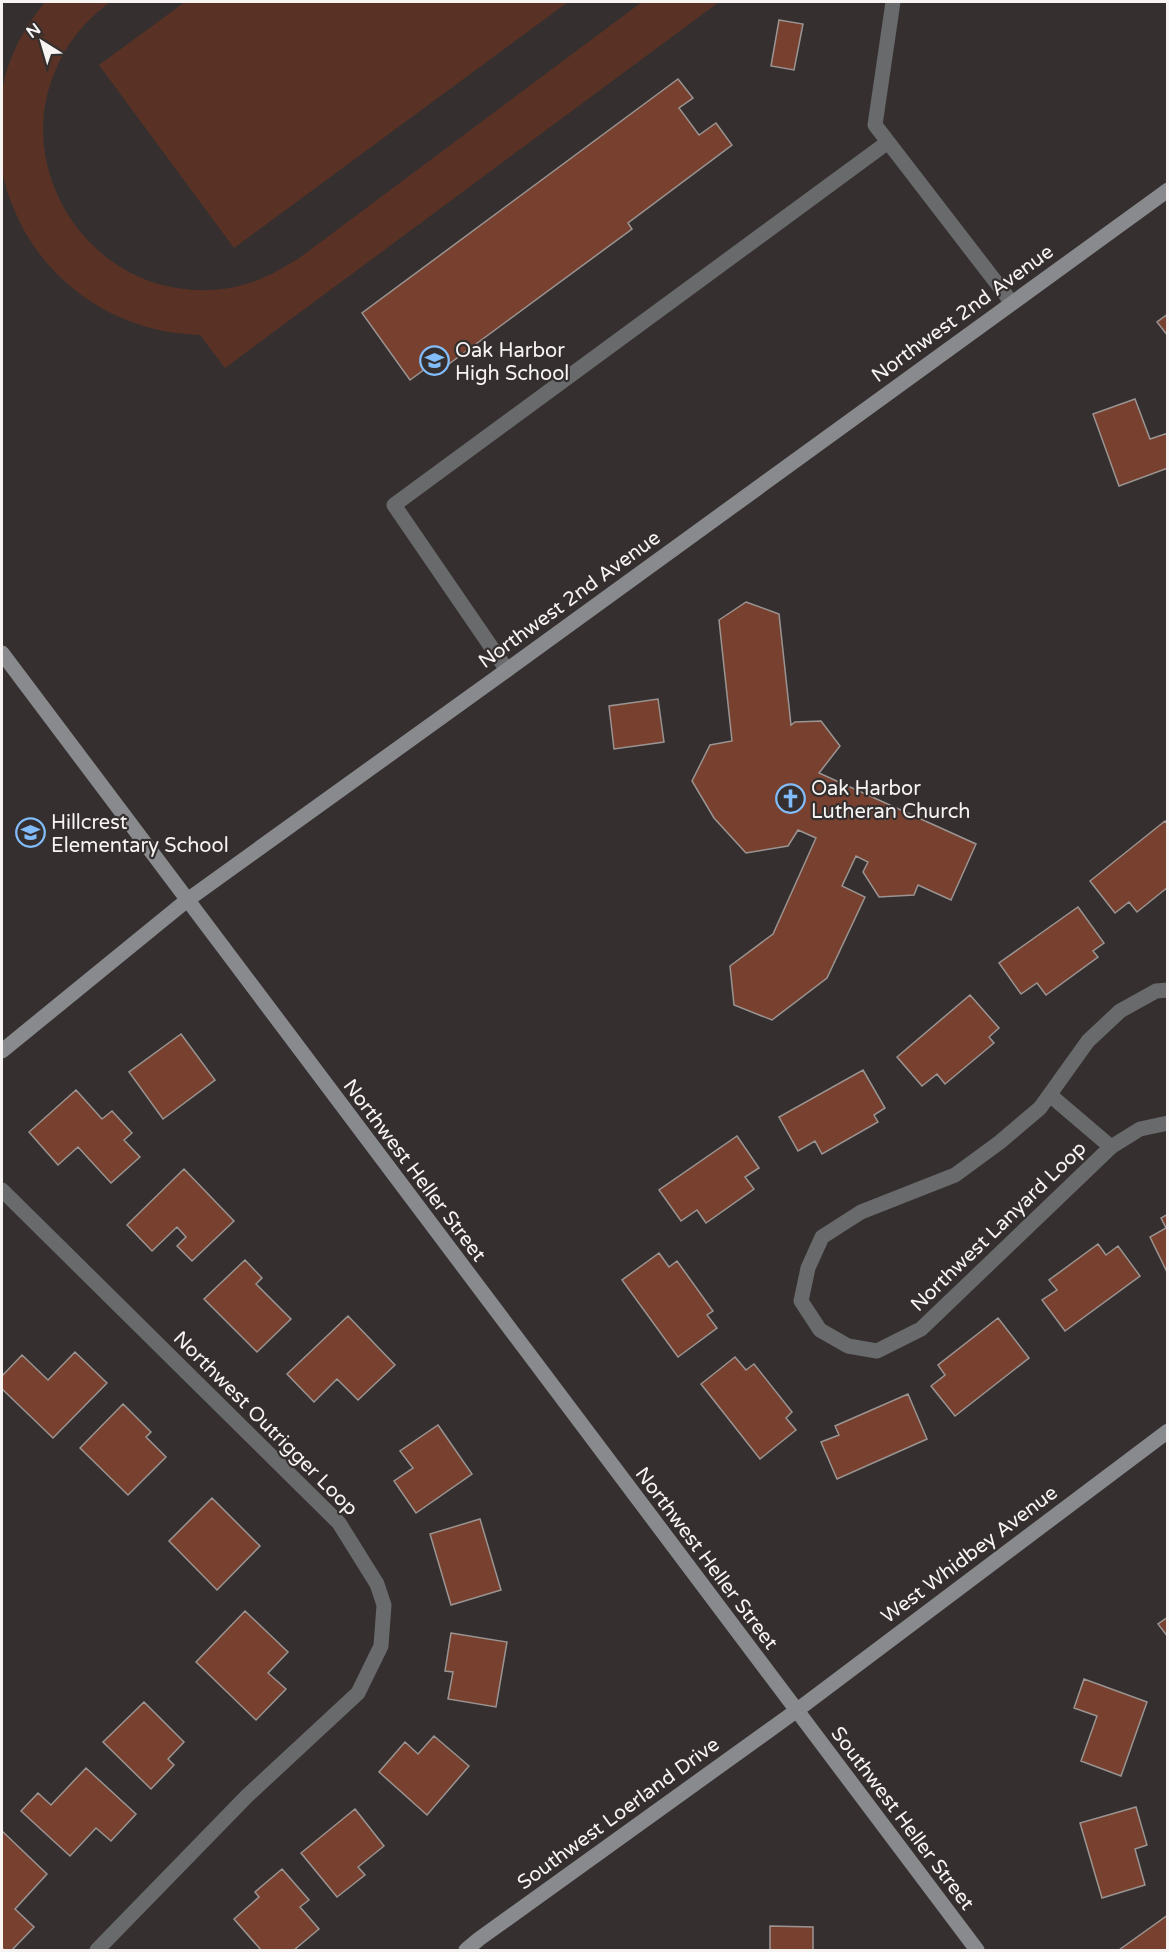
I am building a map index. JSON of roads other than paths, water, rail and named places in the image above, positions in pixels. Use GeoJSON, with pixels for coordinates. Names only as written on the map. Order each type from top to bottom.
{"type":"FeatureCollection","features":[{"type":"Feature","properties":{"kind":"street"},"geometry":{"type":"LineString","coordinates":[[893,2],[875,124],[1012,303]]}},
{"type":"Feature","properties":{"kind":"street"},"geometry":{"type":"LineString","coordinates":[[507,670],[394,505],[888,141]]}},
{"type":"Feature","properties":{"kind":"street","name":"Northwest 2nd Avenue"},"geometry":{"type":"LineString","coordinates":[[2,1051],[186,901],[1167,190]]}},
{"type":"Feature","properties":{"kind":"street","name":"Northwest Heller Street"},"geometry":{"type":"LineString","coordinates":[[2,653],[796,1711]]}},
{"type":"Feature","properties":{"kind":"street","name":"Northwest Lanyard Loop"},"geometry":{"type":"LineString","coordinates":[[1167,990],[1156,991],[1120,1011],[1088,1041],[1040,1108],[1000,1142],[955,1175],[861,1212],[822,1237],[808,1268],[801,1301],[820,1330],[848,1346],[877,1351],[921,1329],[1111,1147],[1140,1129],[1167,1123]]}},
{"type":"Feature","properties":{"kind":"street"},"geometry":{"type":"LineString","coordinates":[[1050,1095],[1111,1147]]}},
{"type":"Feature","properties":{"kind":"street","name":"Northwest Outrigger Loop"},"geometry":{"type":"LineString","coordinates":[[2,1190],[339,1523],[377,1584],[384,1605],[381,1647],[358,1693],[247,1796],[97,1950]]}},
{"type":"Feature","properties":{"kind":"street","name":"West Whidbey Avenue"},"geometry":{"type":"LineString","coordinates":[[796,1711],[1167,1431]]}},
{"type":"Feature","properties":{"kind":"street","name":"Southwest Loerland Drive"},"geometry":{"type":"LineString","coordinates":[[466,1950],[796,1711]]}},
{"type":"Feature","properties":{"kind":"street","name":"Southwest Heller Street"},"geometry":{"type":"LineString","coordinates":[[796,1711],[977,1950]]}},
{"type":"Feature","properties":{"kind":"place","name":"Oak Harbor High School"},"geometry":{"type":"Point","coordinates":[434,361]}},
{"type":"Feature","properties":{"kind":"place","name":"Oak Harbor Lutheran Church"},"geometry":{"type":"Point","coordinates":[790,799]}},
{"type":"Feature","properties":{"kind":"place","name":"Hillcrest Elementary School"},"geometry":{"type":"Point","coordinates":[30,833]}}]}
